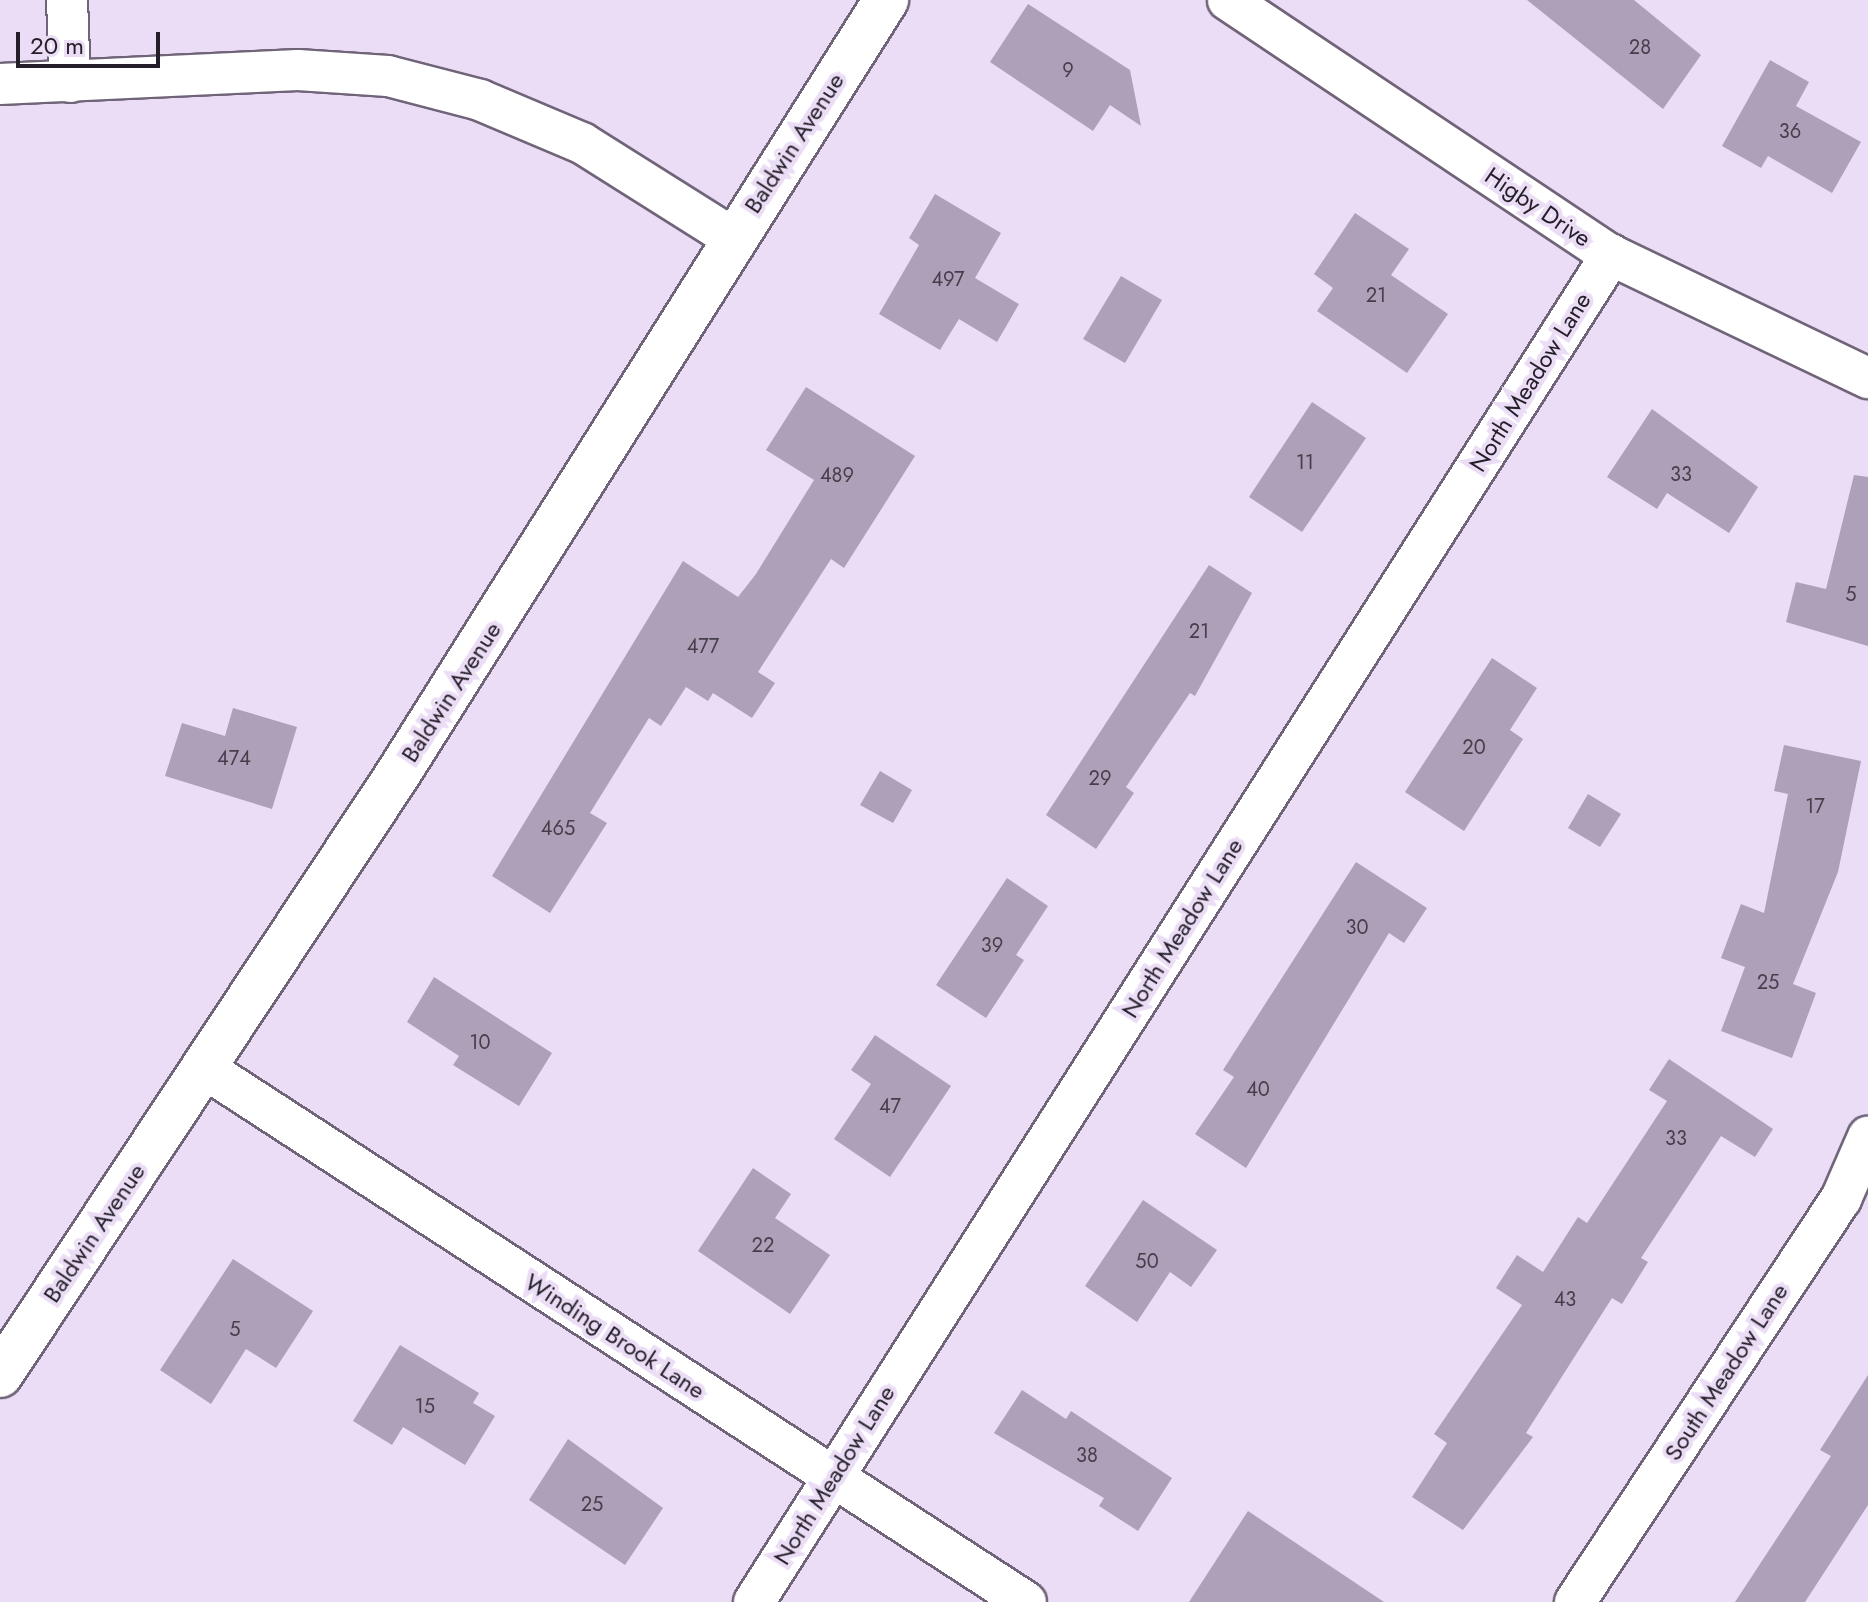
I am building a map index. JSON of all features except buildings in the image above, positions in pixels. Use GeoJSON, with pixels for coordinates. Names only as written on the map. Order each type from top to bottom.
{"type":"FeatureCollection","features":[{"type":"Feature","properties":{"kind":"street"},"geometry":{"type":"LineString","coordinates":[[67,0],[70,82]]}},
{"type":"Feature","properties":{"kind":"street","name":"Baldwin Avenue"},"geometry":{"type":"LineString","coordinates":[[0,1375],[511,598],[733,238],[886,0]]}},
{"type":"Feature","properties":{"kind":"street","name":"Higby Drive"},"geometry":{"type":"LineString","coordinates":[[1228,0],[1611,255],[1868,378]]}},
{"type":"Feature","properties":{"kind":"street"},"geometry":{"type":"LineString","coordinates":[[0,84],[298,70],[388,76],[480,100],[582,143],[733,238]]}},
{"type":"Feature","properties":{"kind":"street","name":"North Meadow Lane"},"geometry":{"type":"LineString","coordinates":[[754,1602],[1611,255]]}},
{"type":"Feature","properties":{"kind":"street","name":"Winding Brook Lane"},"geometry":{"type":"LineString","coordinates":[[204,1068],[1026,1602]]}},
{"type":"Feature","properties":{"kind":"street","name":"South Meadow Lane"},"geometry":{"type":"LineString","coordinates":[[1575,1602],[1841,1199],[1868,1137]]}}]}
